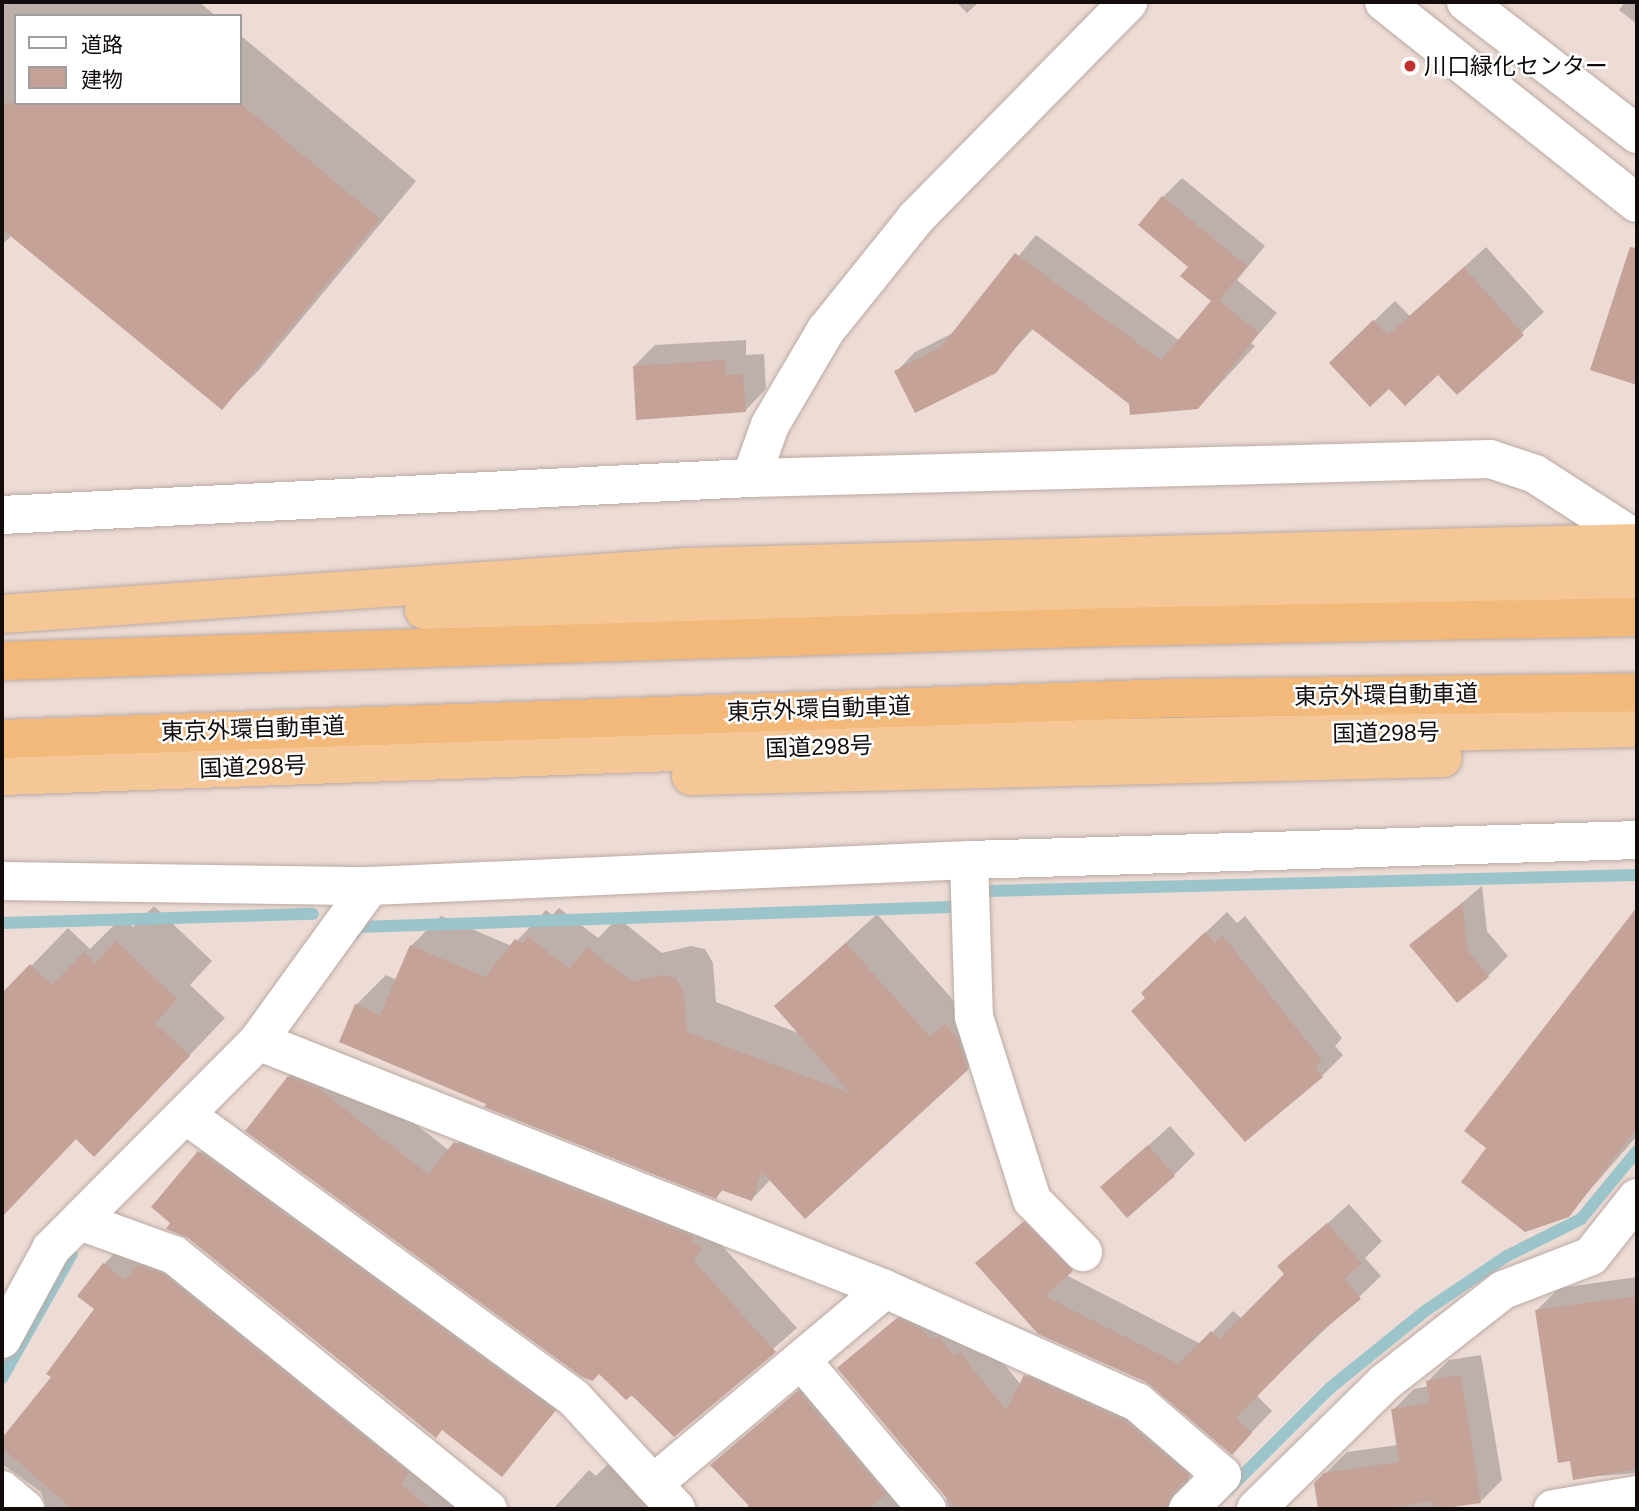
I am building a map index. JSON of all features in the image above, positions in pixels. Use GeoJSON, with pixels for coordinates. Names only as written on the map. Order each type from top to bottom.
{"type":"FeatureCollection","features":[{"type":"Feature","properties":{"kind":"highway"},"geometry":{"type":"LineString","coordinates":[[2,614],[688,567],[1637,541]]}},
{"type":"Feature","properties":{"kind":"highway"},"geometry":{"type":"LineString","coordinates":[[2,620],[1637,579]]}},
{"type":"Feature","properties":{"kind":"highway"},"geometry":{"type":"LineString","coordinates":[[2,661],[1083,627],[1637,617]]}},
{"type":"Feature","properties":{"kind":"highway","name":"東京外環自動車道"},"geometry":{"type":"LineString","coordinates":[[2,739],[1177,698],[1637,692]]}},
{"type":"Feature","properties":{"kind":"highway","name":"国道298号"},"geometry":{"type":"LineString","coordinates":[[2,777],[1008,740],[1637,728]]}},
{"type":"Feature","properties":{"kind":"highway"},"geometry":{"type":"LineString","coordinates":[[2,777],[751,776],[1637,753]]}},
{"type":"Feature","properties":{"kind":"street"},"geometry":{"type":"LineString","coordinates":[[751,478],[770,425],[826,330],[916,218],[1128,2]]}},
{"type":"Feature","properties":{"kind":"street"},"geometry":{"type":"LineString","coordinates":[[1384,2],[1637,203]]}},
{"type":"Feature","properties":{"kind":"street"},"geometry":{"type":"LineString","coordinates":[[1466,2],[1637,134]]}},
{"type":"Feature","properties":{"kind":"street"},"geometry":{"type":"LineString","coordinates":[[2,515],[751,478],[1490,459],[1535,474],[1637,541]]}},
{"type":"Feature","properties":{"kind":"street"},"geometry":{"type":"LineString","coordinates":[[2,881],[370,886],[969,860],[1637,840]]}},
{"type":"Feature","properties":{"kind":"street"},"geometry":{"type":"LineString","coordinates":[[969,860],[974,1017],[1032,1200],[1083,1252]]}},
{"type":"Feature","properties":{"kind":"street"},"geometry":{"type":"LineString","coordinates":[[2,1339],[51,1249],[258,1041],[370,886]]}},
{"type":"Feature","properties":{"kind":"street"},"geometry":{"type":"LineString","coordinates":[[258,1041],[885,1289],[1137,1402],[1222,1475],[1188,1509]]}},
{"type":"Feature","properties":{"kind":"street"},"geometry":{"type":"LineString","coordinates":[[186,1115],[575,1398],[665,1497],[801,1360],[885,1289]]}},
{"type":"Feature","properties":{"kind":"street"},"geometry":{"type":"LineString","coordinates":[[1256,1509],[1384,1383],[1503,1290],[1591,1256],[1637,1198]]}},
{"type":"Feature","properties":{"kind":"street"},"geometry":{"type":"LineString","coordinates":[[80,1220],[174,1255],[488,1509]]}},
{"type":"Feature","properties":{"kind":"street"},"geometry":{"type":"LineString","coordinates":[[801,1360],[927,1509]]}},
{"type":"Feature","properties":{"kind":"street"},"geometry":{"type":"LineString","coordinates":[[2,1490],[25,1509]]}},
{"type":"Feature","properties":{"kind":"street"},"geometry":{"type":"LineString","coordinates":[[1553,1509],[1637,1495]]}},
{"type":"Feature","properties":{"kind":"building"},"geometry":{"type":"Polygon","coordinates":[[[2,103],[242,105],[380,219],[222,410],[2,229],[2,103]]]}},
{"type":"Feature","properties":{"kind":"building"},"geometry":{"type":"Polygon","coordinates":[[[1162,196],[1247,266],[1219,300],[1259,333],[1198,409],[1130,415],[1129,404],[1031,328],[996,373],[915,413],[894,371],[941,347],[1015,253],[1161,360],[1211,301],[1180,276],[1188,267],[1138,225],[1162,196]]]}},
{"type":"Feature","properties":{"kind":"building"},"geometry":{"type":"Polygon","coordinates":[[[1630,247],[1637,248],[1637,385],[1590,370],[1630,247]]]}},
{"type":"Feature","properties":{"kind":"building"},"geometry":{"type":"Polygon","coordinates":[[[1464,267],[1524,335],[1457,395],[1438,375],[1405,406],[1389,389],[1370,407],[1329,363],[1373,320],[1388,335],[1464,267]]]}},
{"type":"Feature","properties":{"kind":"building"},"geometry":{"type":"Polygon","coordinates":[[[725,360],[726,375],[743,374],[746,412],[636,420],[633,366],[725,360]]]}},
{"type":"Feature","properties":{"kind":"building"},"geometry":{"type":"Polygon","coordinates":[[[1462,903],[1468,951],[1489,977],[1457,1003],[1409,945],[1462,903]]]}},
{"type":"Feature","properties":{"kind":"building"},"geometry":{"type":"Polygon","coordinates":[[[1637,907],[1637,1128],[1569,1217],[1525,1232],[1461,1182],[1486,1148],[1464,1131],[1637,907]]]}},
{"type":"Feature","properties":{"kind":"building"},"geometry":{"type":"Polygon","coordinates":[[[1205,932],[1215,943],[1223,936],[1322,1060],[1315,1068],[1323,1077],[1245,1142],[1131,1011],[1145,998],[1141,993],[1205,932]]]}},
{"type":"Feature","properties":{"kind":"building"},"geometry":{"type":"Polygon","coordinates":[[[528,936],[569,969],[587,947],[632,982],[660,975],[676,978],[684,994],[687,1032],[850,1093],[774,1006],[846,943],[930,1037],[945,1024],[958,1039],[968,1070],[805,1219],[762,1172],[752,1201],[721,1190],[716,1199],[484,1107],[486,1104],[339,1042],[355,1004],[380,1015],[410,945],[485,977],[515,939],[522,944],[528,936]]]}},
{"type":"Feature","properties":{"kind":"building"},"geometry":{"type":"Polygon","coordinates":[[[116,941],[177,999],[155,1023],[190,1056],[94,1157],[76,1139],[2,1217],[2,993],[30,964],[52,985],[84,952],[95,963],[116,941]]]}},
{"type":"Feature","properties":{"kind":"building"},"geometry":{"type":"Polygon","coordinates":[[[288,1076],[319,1089],[428,1174],[454,1142],[694,1237],[692,1241],[702,1247],[694,1261],[776,1352],[674,1437],[632,1395],[626,1400],[599,1374],[593,1381],[582,1377],[245,1131],[288,1076]]]}},
{"type":"Feature","properties":{"kind":"building"},"geometry":{"type":"Polygon","coordinates":[[[1148,1145],[1175,1176],[1127,1218],[1100,1187],[1148,1145]]]}},
{"type":"Feature","properties":{"kind":"building"},"geometry":{"type":"Polygon","coordinates":[[[198,1151],[555,1411],[502,1477],[442,1430],[436,1438],[188,1238],[166,1229],[170,1223],[151,1207],[198,1151]]]}},
{"type":"Feature","properties":{"kind":"building"},"geometry":{"type":"Polygon","coordinates":[[[1023,1222],[1073,1271],[1045,1296],[1179,1364],[1211,1331],[1220,1339],[1284,1274],[1277,1266],[1327,1223],[1362,1263],[1345,1279],[1361,1299],[1317,1335],[1236,1418],[1252,1433],[1232,1455],[1146,1382],[1038,1334],[975,1263],[1023,1222]]]}},
{"type":"Feature","properties":{"kind":"building"},"geometry":{"type":"Polygon","coordinates":[[[103,1263],[125,1280],[137,1265],[163,1274],[409,1473],[401,1484],[431,1509],[72,1509],[2,1448],[2,1438],[51,1377],[46,1374],[94,1309],[77,1296],[103,1263]]]}},
{"type":"Feature","properties":{"kind":"building"},"geometry":{"type":"Polygon","coordinates":[[[1637,1296],[1637,1469],[1573,1480],[1570,1461],[1558,1463],[1535,1310],[1637,1296]]]}},
{"type":"Feature","properties":{"kind":"building"},"geometry":{"type":"Polygon","coordinates":[[[897,1318],[923,1330],[930,1339],[939,1337],[954,1356],[960,1352],[1006,1410],[1024,1375],[1125,1421],[1190,1476],[1172,1494],[1167,1509],[956,1509],[837,1368],[897,1318]]]}},
{"type":"Feature","properties":{"kind":"building"},"geometry":{"type":"Polygon","coordinates":[[[1461,1375],[1481,1503],[1439,1509],[1434,1509],[1433,1501],[1384,1509],[1318,1509],[1314,1483],[1324,1473],[1399,1462],[1391,1409],[1430,1403],[1426,1381],[1461,1375]]]}},
{"type":"Feature","properties":{"kind":"building"},"geometry":{"type":"Polygon","coordinates":[[[798,1391],[886,1494],[869,1509],[752,1509],[710,1465],[798,1391]]]}},
{"type":"Feature","properties":{"kind":"waterway"},"geometry":{"type":"LineString","coordinates":[[989,891],[1637,875]]}},
{"type":"Feature","properties":{"kind":"waterway"},"geometry":{"type":"LineString","coordinates":[[353,935],[359,927],[950,907]]}},
{"type":"Feature","properties":{"kind":"waterway"},"geometry":{"type":"LineString","coordinates":[[2,923],[313,914]]}},
{"type":"Feature","properties":{"kind":"waterway"},"geometry":{"type":"LineString","coordinates":[[1229,1489],[1330,1388],[1425,1311],[1507,1256],[1581,1219],[1637,1151]]}},
{"type":"Feature","properties":{"kind":"waterway"},"geometry":{"type":"LineString","coordinates":[[2,1378],[72,1254]]}},
{"type":"Feature","properties":{"kind":"place","name":"川口緑化センター"},"geometry":{"type":"Point","coordinates":[1410,66]}}]}
